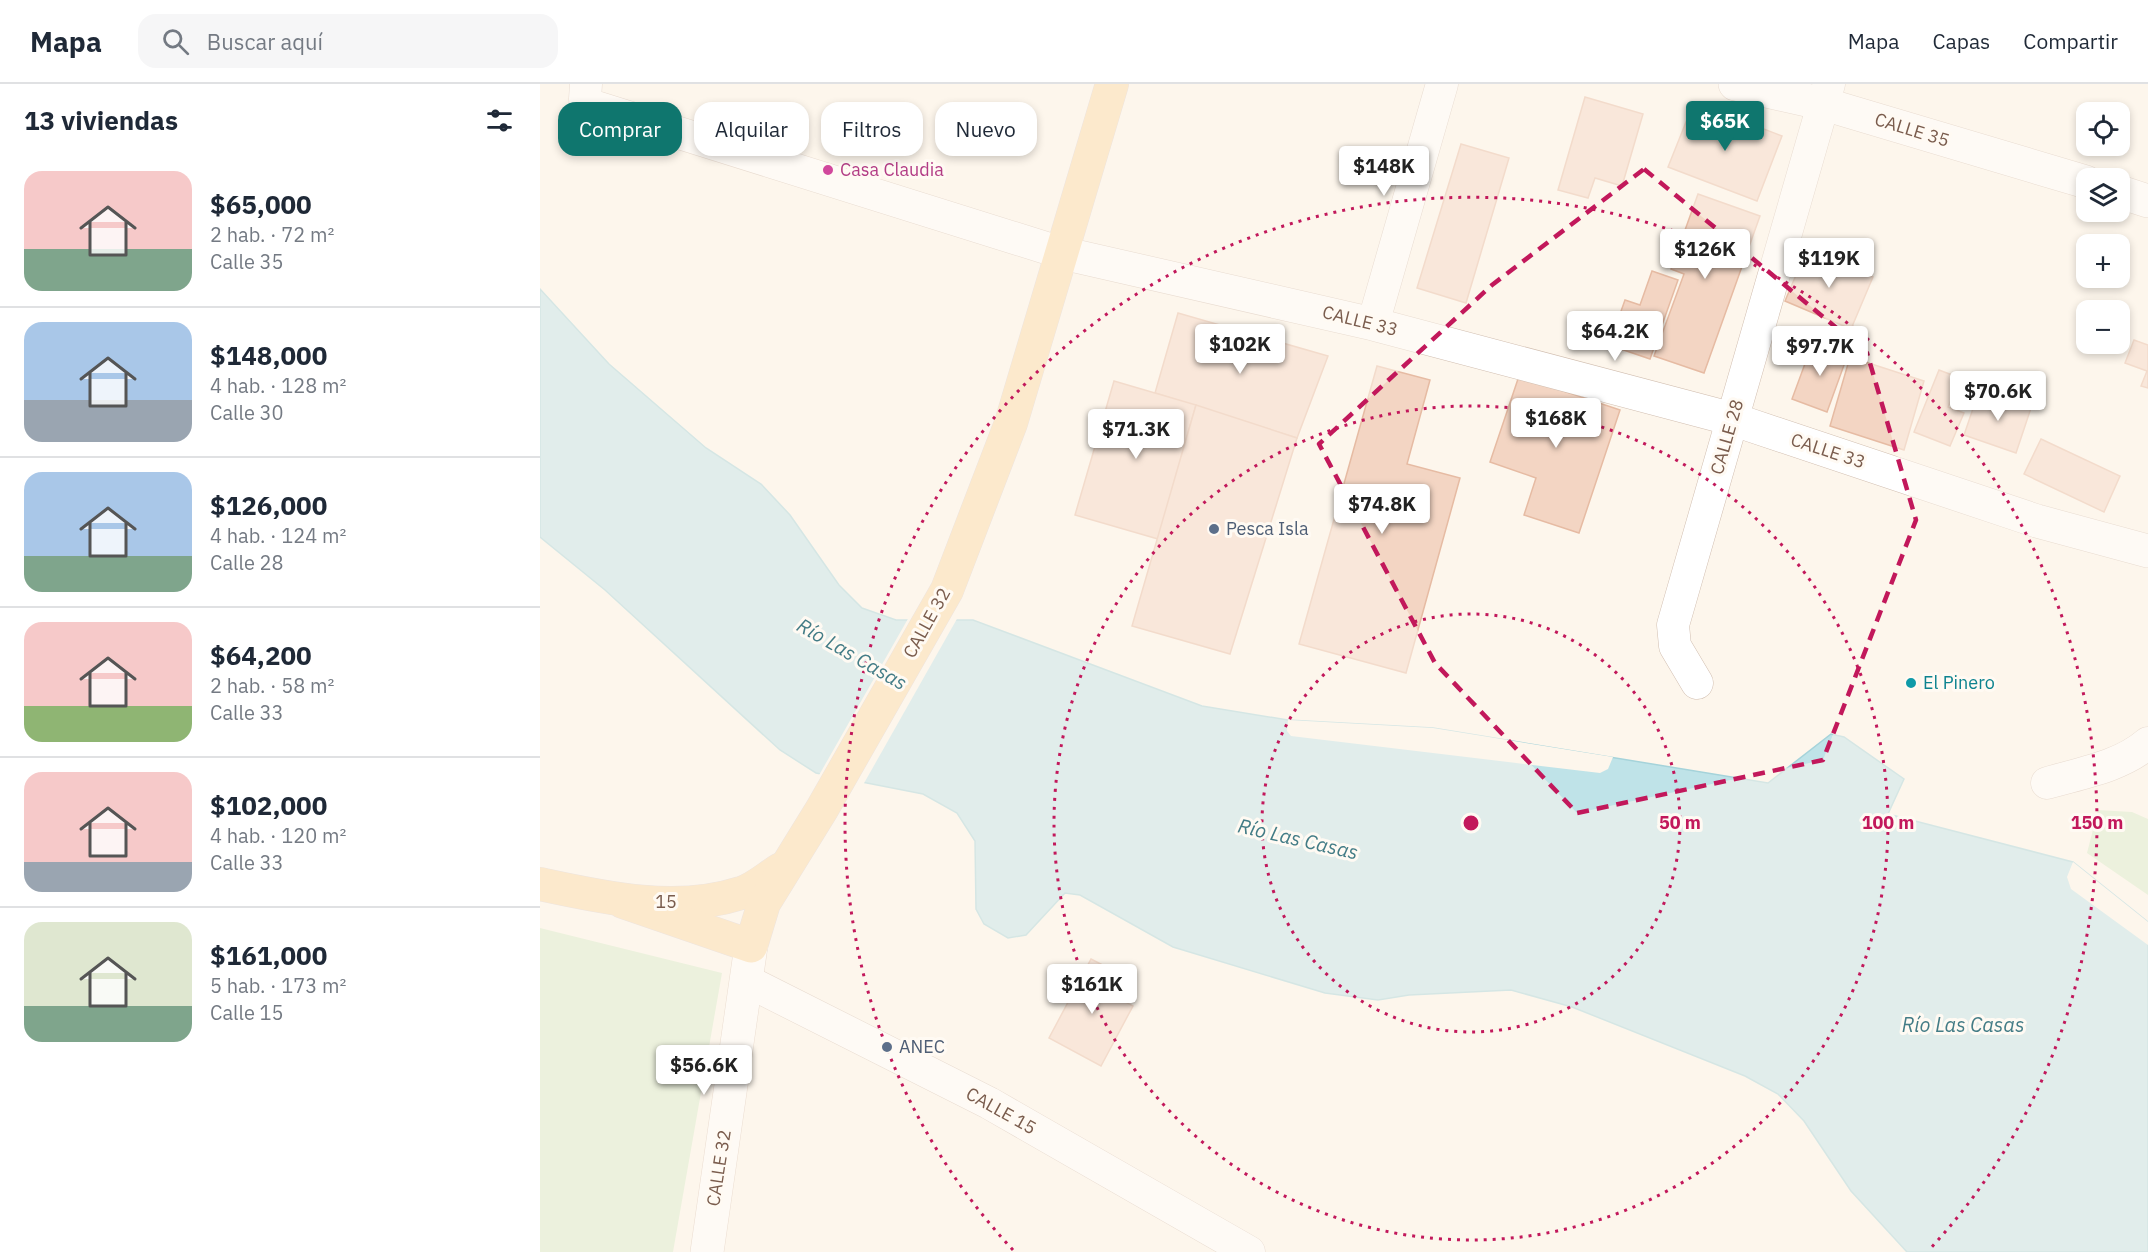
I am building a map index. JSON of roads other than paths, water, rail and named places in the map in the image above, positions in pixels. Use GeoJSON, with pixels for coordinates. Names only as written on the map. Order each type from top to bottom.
{"type":"FeatureCollection","features":[{"type":"Feature","properties":{"kind":"main road","name":"CALLE 32"},"geometry":{"type":"LineString","coordinates":[[753,937],[764,903],[822,809],[947,590],[1011,423],[1112,84]]}},
{"type":"Feature","properties":{"kind":"main road","name":"15"},"geometry":{"type":"LineString","coordinates":[[540,884],[623,902],[693,901],[742,893],[785,866]]}},
{"type":"Feature","properties":{"kind":"main road"},"geometry":{"type":"LineString","coordinates":[[693,901],[722,910],[753,937]]}},
{"type":"Feature","properties":{"kind":"main road"},"geometry":{"type":"LineString","coordinates":[[623,902],[753,937]]}},
{"type":"Feature","properties":{"kind":"street"},"geometry":{"type":"LineString","coordinates":[[1373,324],[1442,84]]}},
{"type":"Feature","properties":{"kind":"street","name":"CALLE 35"},"geometry":{"type":"LineString","coordinates":[[1735,84],[1826,94],[2076,179]]}},
{"type":"Feature","properties":{"kind":"street","name":"CALLE 33"},"geometry":{"type":"LineString","coordinates":[[585,85],[585,99],[593,106],[1062,253],[1373,324],[1732,419],[2037,521],[2148,551]]}},
{"type":"Feature","properties":{"kind":"street","name":"CALLE 28"},"geometry":{"type":"LineString","coordinates":[[1697,683],[1675,646],[1673,625],[1826,94]]}},
{"type":"Feature","properties":{"kind":"street"},"geometry":{"type":"LineString","coordinates":[[2130,195],[2148,201]]}},
{"type":"Feature","properties":{"kind":"street"},"geometry":{"type":"LineString","coordinates":[[2047,783],[2144,753]]}},
{"type":"Feature","properties":{"kind":"street","name":"CALLE 32"},"geometry":{"type":"LineString","coordinates":[[707,1252],[753,937]]}},
{"type":"Feature","properties":{"kind":"street","name":"CALLE 15"},"geometry":{"type":"LineString","coordinates":[[747,981],[989,1103],[1249,1252]]}},
{"type":"Feature","properties":{"kind":"water","name":"Río Las Casas"},"geometry":{"type":"Polygon","coordinates":[[[540,289],[609,364],[706,448],[761,484],[790,515],[839,585],[862,608],[896,620],[973,620],[1202,706],[1288,720],[1433,728],[1768,783],[1831,734],[1844,737],[1904,779],[1888,814],[2073,862],[2148,922],[2148,1252],[1907,1252],[1851,1191],[1804,1121],[1778,1094],[1745,1076],[1572,1007],[1511,990],[1409,995],[1378,1000],[1325,993],[1173,947],[1080,895],[1065,893],[1026,935],[1008,938],[984,924],[976,909],[975,841],[957,813],[923,794],[816,773],[780,750],[605,590],[540,537],[540,289]]]}},
{"type":"Feature","properties":{"kind":"place","name":"Casa Claudia"},"geometry":{"type":"Point","coordinates":[828,170]}},
{"type":"Feature","properties":{"kind":"place","name":"Pesca Isla"},"geometry":{"type":"Point","coordinates":[1214,529]}},
{"type":"Feature","properties":{"kind":"place","name":"El Pinero"},"geometry":{"type":"Point","coordinates":[1911,683]}},
{"type":"Feature","properties":{"kind":"place","name":"ANEC"},"geometry":{"type":"Point","coordinates":[887,1047]}}]}
